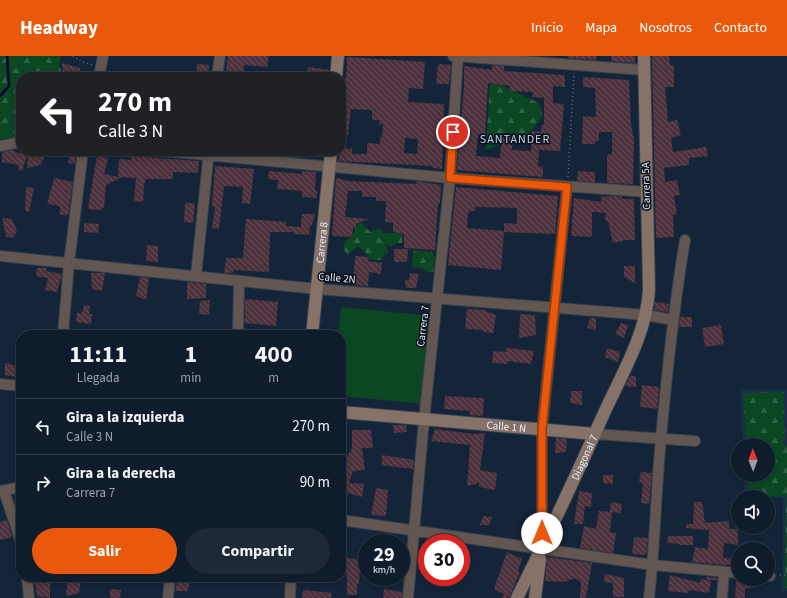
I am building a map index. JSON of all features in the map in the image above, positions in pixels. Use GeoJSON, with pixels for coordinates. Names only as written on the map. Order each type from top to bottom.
{"type":"FeatureCollection","features":[{"type":"Feature","properties":{"kind":"street"},"geometry":{"type":"LineString","coordinates":[[100,72],[103,56]]}},
{"type":"Feature","properties":{"kind":"street"},"geometry":{"type":"LineString","coordinates":[[218,72],[220,56]]}},
{"type":"Feature","properties":{"kind":"street"},"geometry":{"type":"LineString","coordinates":[[336,72],[338,56]]}},
{"type":"Feature","properties":{"kind":"street"},"geometry":{"type":"LineString","coordinates":[[453,56],[644,70]]}},
{"type":"Feature","properties":{"kind":"street","name":"Carrera 7"},"geometry":{"type":"LineString","coordinates":[[408,598],[424,420],[450,178],[458,56]]}},
{"type":"Feature","properties":{"kind":"street","name":"Carrera 5A"},"geometry":{"type":"LineString","coordinates":[[644,56],[649,288],[646,315]]}},
{"type":"Feature","properties":{"kind":"street"},"geometry":{"type":"LineString","coordinates":[[0,146],[16,143]]}},
{"type":"Feature","properties":{"kind":"street"},"geometry":{"type":"LineString","coordinates":[[63,330],[69,263],[82,156]]}},
{"type":"Feature","properties":{"kind":"street"},"geometry":{"type":"LineString","coordinates":[[196,276],[209,156]]}},
{"type":"Feature","properties":{"kind":"street"},"geometry":{"type":"LineString","coordinates":[[237,156],[450,178],[647,192]]}},
{"type":"Feature","properties":{"kind":"street","name":"Carrera 8"},"geometry":{"type":"LineString","coordinates":[[313,330],[331,156]]}},
{"type":"Feature","properties":{"kind":"street"},"geometry":{"type":"LineString","coordinates":[[535,598],[542,548],[542,429],[567,187]]}},
{"type":"Feature","properties":{"kind":"street"},"geometry":{"type":"LineString","coordinates":[[649,598],[653,565],[661,439],[673,320],[685,240]]}},
{"type":"Feature","properties":{"kind":"street","name":"Calle 2N"},"geometry":{"type":"LineString","coordinates":[[0,256],[317,289],[555,307],[646,315],[673,320]]}},
{"type":"Feature","properties":{"kind":"street"},"geometry":{"type":"LineString","coordinates":[[239,281],[241,330]]}},
{"type":"Feature","properties":{"kind":"street","name":"Diagonal 7"},"geometry":{"type":"LineString","coordinates":[[517,598],[595,434],[639,336],[646,315]]}},
{"type":"Feature","properties":{"kind":"street"},"geometry":{"type":"LineString","coordinates":[[0,384],[16,386]]}},
{"type":"Feature","properties":{"kind":"street","name":"Calle 1 N"},"geometry":{"type":"LineString","coordinates":[[346,412],[695,441]]}},
{"type":"Feature","properties":{"kind":"street"},"geometry":{"type":"LineString","coordinates":[[16,488],[2,491],[16,529]]}},
{"type":"Feature","properties":{"kind":"street"},"geometry":{"type":"LineString","coordinates":[[346,521],[653,565],[731,572]]}},
{"type":"Feature","properties":{"kind":"street"},"geometry":{"type":"LineString","coordinates":[[722,598],[724,572]]}},
{"type":"Feature","properties":{"kind":"street"},"geometry":{"type":"LineString","coordinates":[[27,582],[29,598]]}},
{"type":"Feature","properties":{"kind":"street"},"geometry":{"type":"LineString","coordinates":[[168,598],[170,582]]}},
{"type":"Feature","properties":{"kind":"street"},"geometry":{"type":"LineString","coordinates":[[290,598],[291,582]]}},
{"type":"Feature","properties":{"kind":"path"},"geometry":{"type":"LineString","coordinates":[[73,56],[82,62],[93,65],[97,72]]}},
{"type":"Feature","properties":{"kind":"path"},"geometry":{"type":"LineString","coordinates":[[567,187],[575,66]]}},
{"type":"Feature","properties":{"kind":"shaded area"},"geometry":{"type":"Polygon","coordinates":[[[787,389],[787,592],[782,592],[783,498],[775,498],[775,490],[745,490],[744,482],[775,482],[775,438],[743,438],[740,390],[787,389]]]}},
{"type":"Feature","properties":{"kind":"green space"},"geometry":{"type":"Polygon","coordinates":[[[0,56],[61,56],[59,65],[62,72],[16,72],[16,140],[15,141],[8,138],[0,139],[0,56]]]}},
{"type":"Feature","properties":{"kind":"green space"},"geometry":{"type":"Polygon","coordinates":[[[490,80],[539,103],[543,116],[528,135],[502,133],[501,144],[486,150],[490,80]]]}},
{"type":"Feature","properties":{"kind":"green space"},"geometry":{"type":"Polygon","coordinates":[[[362,223],[370,232],[379,228],[384,233],[399,233],[403,236],[402,243],[396,243],[391,247],[385,243],[388,253],[385,254],[381,260],[372,260],[358,246],[348,255],[343,249],[345,241],[352,237],[357,225],[362,223]]]}},
{"type":"Feature","properties":{"kind":"green space"},"geometry":{"type":"Polygon","coordinates":[[[414,250],[432,252],[435,257],[433,272],[423,271],[424,268],[412,267],[414,250]]]}},
{"type":"Feature","properties":{"kind":"green space"},"geometry":{"type":"Polygon","coordinates":[[[341,307],[433,316],[424,404],[346,396],[346,330],[339,330],[341,307]]]}},
{"type":"Feature","properties":{"kind":"green space"},"geometry":{"type":"Polygon","coordinates":[[[784,392],[785,445],[787,446],[787,588],[785,588],[786,496],[775,496],[775,490],[748,490],[747,482],[775,482],[775,438],[746,438],[743,393],[784,392]]]}},
{"type":"Feature","properties":{"kind":"building"},"geometry":{"type":"Polygon","coordinates":[[[228,56],[269,56],[267,67],[244,65],[244,72],[226,72],[228,56]]]}},
{"type":"Feature","properties":{"kind":"building"},"geometry":{"type":"Polygon","coordinates":[[[568,56],[596,56],[596,60],[568,58],[568,56]]]}},
{"type":"Feature","properties":{"kind":"building"},"geometry":{"type":"Polygon","coordinates":[[[611,56],[635,56],[635,63],[611,61],[611,56]]]}},
{"type":"Feature","properties":{"kind":"building"},"geometry":{"type":"Polygon","coordinates":[[[652,56],[669,56],[670,65],[674,65],[674,87],[665,87],[668,122],[677,120],[681,135],[671,138],[673,152],[706,147],[708,156],[689,158],[689,165],[664,168],[665,182],[677,180],[680,195],[674,196],[677,214],[673,215],[674,237],[656,238],[652,56]]]}},
{"type":"Feature","properties":{"kind":"building"},"geometry":{"type":"Polygon","coordinates":[[[347,57],[425,62],[423,89],[409,88],[408,102],[444,104],[442,169],[432,168],[433,166],[338,161],[339,156],[346,156],[346,148],[352,149],[352,154],[367,154],[367,143],[380,144],[383,124],[379,124],[380,120],[372,120],[372,110],[351,109],[348,135],[346,135],[347,57]],[[405,138],[404,153],[417,154],[418,139],[405,138]]]}},
{"type":"Feature","properties":{"kind":"building"},"geometry":{"type":"Polygon","coordinates":[[[62,63],[80,68],[80,72],[63,72],[62,63]]]}},
{"type":"Feature","properties":{"kind":"building"},"geometry":{"type":"Polygon","coordinates":[[[197,64],[209,65],[208,72],[196,72],[197,64]]]}},
{"type":"Feature","properties":{"kind":"building"},"geometry":{"type":"Polygon","coordinates":[[[438,64],[451,65],[449,84],[436,84],[438,64]]]}},
{"type":"Feature","properties":{"kind":"building"},"geometry":{"type":"Polygon","coordinates":[[[492,65],[504,66],[504,71],[565,75],[565,87],[553,86],[553,103],[564,104],[560,151],[539,150],[538,166],[543,167],[543,177],[457,170],[464,86],[464,66],[492,70],[492,65]],[[488,83],[485,134],[478,134],[476,156],[500,158],[502,135],[513,136],[512,150],[531,151],[532,131],[541,132],[542,125],[544,125],[544,98],[532,97],[533,92],[510,91],[510,86],[488,83]]]}},
{"type":"Feature","properties":{"kind":"building"},"geometry":{"type":"Polygon","coordinates":[[[308,67],[329,70],[328,72],[307,72],[308,67]]]}},
{"type":"Feature","properties":{"kind":"building"},"geometry":{"type":"Polygon","coordinates":[[[583,77],[629,80],[631,125],[634,140],[633,184],[607,183],[607,155],[612,154],[612,132],[599,132],[599,141],[595,141],[595,144],[582,144],[583,116],[596,117],[595,88],[583,87],[583,77]]]}},
{"type":"Feature","properties":{"kind":"building"},"geometry":{"type":"Polygon","coordinates":[[[12,150],[16,152],[16,156],[27,156],[22,171],[18,170],[19,165],[2,162],[2,152],[12,150]]]}},
{"type":"Feature","properties":{"kind":"building"},"geometry":{"type":"Polygon","coordinates":[[[28,156],[45,156],[40,165],[27,168],[28,156]]]}},
{"type":"Feature","properties":{"kind":"building"},"geometry":{"type":"Polygon","coordinates":[[[69,156],[76,156],[75,164],[68,163],[69,156]]]}},
{"type":"Feature","properties":{"kind":"building"},"geometry":{"type":"Polygon","coordinates":[[[97,156],[108,158],[104,174],[118,177],[119,159],[131,160],[131,156],[199,161],[198,173],[173,172],[173,179],[146,179],[144,184],[143,202],[134,201],[136,178],[122,177],[106,185],[104,207],[100,210],[88,209],[97,156]]]}},
{"type":"Feature","properties":{"kind":"building"},"geometry":{"type":"Polygon","coordinates":[[[215,166],[254,169],[250,204],[242,203],[243,187],[224,186],[219,229],[212,228],[215,207],[212,206],[215,166]]]}},
{"type":"Feature","properties":{"kind":"building"},"geometry":{"type":"Polygon","coordinates":[[[269,171],[302,174],[302,171],[316,172],[315,190],[317,191],[317,198],[302,197],[302,191],[277,189],[278,180],[268,179],[269,171]]]}},
{"type":"Feature","properties":{"kind":"building"},"geometry":{"type":"Polygon","coordinates":[[[578,171],[595,172],[595,182],[577,181],[578,171]]]}},
{"type":"Feature","properties":{"kind":"building"},"geometry":{"type":"Polygon","coordinates":[[[54,178],[73,182],[68,215],[60,215],[60,206],[47,204],[54,178]]]}},
{"type":"Feature","properties":{"kind":"building"},"geometry":{"type":"Polygon","coordinates":[[[336,178],[349,181],[416,184],[416,181],[441,185],[440,203],[438,203],[435,250],[404,248],[404,234],[393,232],[393,223],[385,222],[386,201],[376,201],[376,197],[362,197],[362,191],[348,191],[345,217],[369,219],[356,224],[356,229],[353,228],[352,237],[332,236],[336,178]]]}},
{"type":"Feature","properties":{"kind":"building"},"geometry":{"type":"Polygon","coordinates":[[[26,187],[34,188],[29,212],[25,211],[26,187]]]}},
{"type":"Feature","properties":{"kind":"building"},"geometry":{"type":"Polygon","coordinates":[[[456,187],[558,196],[555,234],[504,231],[501,270],[448,265],[456,187]],[[475,207],[475,211],[469,211],[467,228],[504,231],[504,223],[517,224],[517,208],[475,207]]]}},
{"type":"Feature","properties":{"kind":"building"},"geometry":{"type":"Polygon","coordinates":[[[601,197],[622,197],[622,199],[634,199],[635,240],[623,240],[613,243],[608,221],[605,221],[606,213],[592,212],[592,237],[571,236],[574,198],[601,202],[601,197]]]}},
{"type":"Feature","properties":{"kind":"building"},"geometry":{"type":"Polygon","coordinates":[[[185,203],[195,203],[193,223],[184,222],[185,203]]]}},
{"type":"Feature","properties":{"kind":"building"},"geometry":{"type":"Polygon","coordinates":[[[302,214],[315,214],[312,225],[310,226],[309,235],[294,234],[294,232],[270,232],[269,272],[233,270],[233,273],[224,273],[226,258],[243,258],[246,219],[286,222],[286,226],[301,227],[302,214]]]}},
{"type":"Feature","properties":{"kind":"building"},"geometry":{"type":"Polygon","coordinates":[[[2,218],[12,219],[17,231],[13,238],[6,237],[2,218]]]}},
{"type":"Feature","properties":{"kind":"building"},"geometry":{"type":"Polygon","coordinates":[[[84,223],[99,224],[98,233],[84,232],[84,223]]]}},
{"type":"Feature","properties":{"kind":"building"},"geometry":{"type":"Polygon","coordinates":[[[147,245],[158,246],[158,262],[146,261],[147,245]]]}},
{"type":"Feature","properties":{"kind":"building"},"geometry":{"type":"Polygon","coordinates":[[[394,249],[408,249],[407,262],[394,262],[394,249]]]}},
{"type":"Feature","properties":{"kind":"building"},"geometry":{"type":"Polygon","coordinates":[[[355,256],[369,257],[368,261],[382,263],[381,274],[369,272],[368,286],[353,285],[355,256]]]}},
{"type":"Feature","properties":{"kind":"building"},"geometry":{"type":"Polygon","coordinates":[[[624,266],[635,266],[635,283],[624,277],[624,266]]]}},
{"type":"Feature","properties":{"kind":"building"},"geometry":{"type":"Polygon","coordinates":[[[37,268],[47,268],[46,271],[62,274],[57,292],[45,290],[48,278],[36,276],[37,268]]]}},
{"type":"Feature","properties":{"kind":"building"},"geometry":{"type":"Polygon","coordinates":[[[91,273],[105,273],[102,291],[92,289],[91,273]]]}},
{"type":"Feature","properties":{"kind":"building"},"geometry":{"type":"Polygon","coordinates":[[[410,273],[419,274],[416,288],[406,288],[405,280],[409,280],[410,273]]]}},
{"type":"Feature","properties":{"kind":"building"},"geometry":{"type":"Polygon","coordinates":[[[140,277],[149,278],[146,300],[136,296],[140,277]]]}},
{"type":"Feature","properties":{"kind":"building"},"geometry":{"type":"Polygon","coordinates":[[[187,282],[206,284],[206,298],[187,299],[187,282]]]}},
{"type":"Feature","properties":{"kind":"building"},"geometry":{"type":"Polygon","coordinates":[[[245,299],[278,302],[276,326],[245,323],[245,299]]]}},
{"type":"Feature","properties":{"kind":"building"},"geometry":{"type":"Polygon","coordinates":[[[210,300],[209,315],[199,314],[200,301],[210,300]]]}},
{"type":"Feature","properties":{"kind":"building"},"geometry":{"type":"Polygon","coordinates":[[[655,302],[669,304],[668,312],[654,310],[655,302]]]}},
{"type":"Feature","properties":{"kind":"building"},"geometry":{"type":"Polygon","coordinates":[[[84,305],[90,306],[89,314],[92,314],[91,324],[76,322],[77,313],[82,313],[84,305]]]}},
{"type":"Feature","properties":{"kind":"building"},"geometry":{"type":"Polygon","coordinates":[[[467,309],[483,310],[496,315],[493,333],[483,332],[483,330],[465,329],[467,309]]]}},
{"type":"Feature","properties":{"kind":"building"},"geometry":{"type":"Polygon","coordinates":[[[520,314],[535,315],[536,335],[519,338],[520,314]]]}},
{"type":"Feature","properties":{"kind":"building"},"geometry":{"type":"Polygon","coordinates":[[[680,317],[692,317],[692,327],[679,327],[680,317]]]}},
{"type":"Feature","properties":{"kind":"building"},"geometry":{"type":"Polygon","coordinates":[[[590,318],[596,318],[596,330],[587,328],[590,318]]]}},
{"type":"Feature","properties":{"kind":"building"},"geometry":{"type":"Polygon","coordinates":[[[621,323],[628,325],[624,338],[615,334],[621,323]]]}},
{"type":"Feature","properties":{"kind":"building"},"geometry":{"type":"Polygon","coordinates":[[[721,325],[724,344],[705,347],[702,328],[721,325]]]}},
{"type":"Feature","properties":{"kind":"building"},"geometry":{"type":"Polygon","coordinates":[[[506,348],[534,351],[531,364],[508,361],[508,364],[492,363],[493,351],[506,352],[506,348]]]}},
{"type":"Feature","properties":{"kind":"building"},"geometry":{"type":"Polygon","coordinates":[[[607,348],[620,352],[618,362],[605,357],[607,348]]]}},
{"type":"Feature","properties":{"kind":"building"},"geometry":{"type":"Polygon","coordinates":[[[5,363],[16,366],[16,377],[5,375],[5,363]]]}},
{"type":"Feature","properties":{"kind":"building"},"geometry":{"type":"Polygon","coordinates":[[[630,376],[636,376],[636,387],[625,386],[630,376]]]}},
{"type":"Feature","properties":{"kind":"building"},"geometry":{"type":"Polygon","coordinates":[[[642,385],[659,387],[657,409],[640,407],[642,385]]]}},
{"type":"Feature","properties":{"kind":"building"},"geometry":{"type":"Polygon","coordinates":[[[571,391],[582,391],[582,405],[570,403],[571,391]]]}},
{"type":"Feature","properties":{"kind":"building"},"geometry":{"type":"Polygon","coordinates":[[[445,396],[484,398],[483,416],[469,415],[470,411],[444,409],[445,396]]]}},
{"type":"Feature","properties":{"kind":"building"},"geometry":{"type":"Polygon","coordinates":[[[393,425],[406,425],[407,432],[394,433],[393,425]]]}},
{"type":"Feature","properties":{"kind":"building"},"geometry":{"type":"Polygon","coordinates":[[[435,429],[473,434],[485,433],[480,470],[497,473],[495,490],[479,487],[479,483],[467,486],[470,445],[431,441],[435,429]]]}},
{"type":"Feature","properties":{"kind":"building"},"geometry":{"type":"Polygon","coordinates":[[[352,430],[371,430],[373,448],[362,448],[365,470],[353,471],[349,483],[364,484],[362,497],[346,492],[346,458],[352,449],[352,430]]]}},
{"type":"Feature","properties":{"kind":"building"},"geometry":{"type":"Polygon","coordinates":[[[556,438],[567,439],[566,452],[555,453],[556,438]]]}},
{"type":"Feature","properties":{"kind":"building"},"geometry":{"type":"Polygon","coordinates":[[[382,455],[414,460],[413,469],[382,465],[382,455]]]}},
{"type":"Feature","properties":{"kind":"building"},"geometry":{"type":"Polygon","coordinates":[[[641,472],[652,473],[649,504],[641,503],[643,483],[639,482],[641,472]]]}},
{"type":"Feature","properties":{"kind":"building"},"geometry":{"type":"Polygon","coordinates":[[[603,475],[613,475],[613,484],[603,483],[603,475]]]}},
{"type":"Feature","properties":{"kind":"building"},"geometry":{"type":"Polygon","coordinates":[[[376,488],[388,490],[386,516],[371,515],[376,488]]]}},
{"type":"Feature","properties":{"kind":"building"},"geometry":{"type":"Polygon","coordinates":[[[579,491],[592,493],[591,507],[585,506],[583,524],[574,524],[579,491]]]}},
{"type":"Feature","properties":{"kind":"building"},"geometry":{"type":"Polygon","coordinates":[[[611,502],[622,504],[621,513],[610,512],[611,502]]]}},
{"type":"Feature","properties":{"kind":"building"},"geometry":{"type":"Polygon","coordinates":[[[694,502],[702,502],[705,523],[729,521],[729,529],[731,529],[731,534],[738,534],[738,542],[731,542],[731,544],[724,543],[723,558],[731,559],[731,565],[692,562],[695,547],[708,549],[709,530],[686,528],[686,524],[693,524],[694,502]]]}},
{"type":"Feature","properties":{"kind":"building"},"geometry":{"type":"Polygon","coordinates":[[[599,511],[612,512],[610,532],[616,533],[613,553],[580,548],[584,526],[596,529],[599,511]]]}},
{"type":"Feature","properties":{"kind":"building"},"geometry":{"type":"Polygon","coordinates":[[[483,516],[492,517],[489,525],[480,525],[483,516]]]}},
{"type":"Feature","properties":{"kind":"building"},"geometry":{"type":"Polygon","coordinates":[[[7,520],[12,537],[0,540],[0,522],[7,520]]]}},
{"type":"Feature","properties":{"kind":"building"},"geometry":{"type":"Polygon","coordinates":[[[668,536],[693,536],[693,545],[667,543],[668,536]]]}},
{"type":"Feature","properties":{"kind":"building"},"geometry":{"type":"Polygon","coordinates":[[[634,537],[648,538],[646,555],[632,554],[634,537]]]}},
{"type":"Feature","properties":{"kind":"building"},"geometry":{"type":"Polygon","coordinates":[[[507,552],[522,559],[518,571],[520,572],[509,598],[502,598],[504,594],[494,589],[507,552]]]}},
{"type":"Feature","properties":{"kind":"building"},"geometry":{"type":"Polygon","coordinates":[[[547,557],[592,563],[586,598],[580,598],[581,582],[575,578],[564,582],[545,581],[547,557]]]}},
{"type":"Feature","properties":{"kind":"building"},"geometry":{"type":"Polygon","coordinates":[[[347,558],[358,560],[357,595],[347,595],[347,558]]]}},
{"type":"Feature","properties":{"kind":"building"},"geometry":{"type":"Polygon","coordinates":[[[605,574],[624,578],[624,597],[613,597],[613,583],[604,582],[605,574]]]}},
{"type":"Feature","properties":{"kind":"building"},"geometry":{"type":"Polygon","coordinates":[[[670,575],[700,583],[701,579],[706,580],[706,577],[717,578],[717,580],[707,580],[711,581],[709,593],[689,590],[688,593],[668,591],[670,575]]]}},
{"type":"Feature","properties":{"kind":"building"},"geometry":{"type":"Polygon","coordinates":[[[35,582],[50,582],[50,598],[37,596],[35,582]]]}},
{"type":"Feature","properties":{"kind":"building"},"geometry":{"type":"Polygon","coordinates":[[[67,582],[80,582],[79,593],[66,596],[67,582]]]}},
{"type":"Feature","properties":{"kind":"building"},"geometry":{"type":"Polygon","coordinates":[[[177,582],[190,582],[188,591],[175,591],[177,582]]]}},
{"type":"Feature","properties":{"kind":"building"},"geometry":{"type":"Polygon","coordinates":[[[736,586],[755,586],[745,589],[745,598],[735,598],[736,586]]]}},
{"type":"Feature","properties":{"kind":"building"},"geometry":{"type":"Polygon","coordinates":[[[110,589],[121,590],[120,598],[110,598],[110,589]]]}},
{"type":"Feature","properties":{"kind":"building"},"geometry":{"type":"Polygon","coordinates":[[[384,589],[402,592],[402,598],[383,598],[384,589]]]}},
{"type":"Feature","properties":{"kind":"building"},"geometry":{"type":"Polygon","coordinates":[[[303,590],[332,593],[331,598],[302,598],[303,590]]]}},
{"type":"Feature","properties":{"kind":"waterway"},"geometry":{"type":"LineString","coordinates":[[0,96],[9,86],[7,56]]}},
{"type":"Feature","properties":{"kind":"district","name":"SANTANDER"},"geometry":{"type":"Point","coordinates":[515,139]}},
{"type":"Feature","properties":{"kind":"route"},"geometry":{"type":"LineString","coordinates":[[453,132],[450,178],[567,187],[542,429],[542,533]]}}]}
